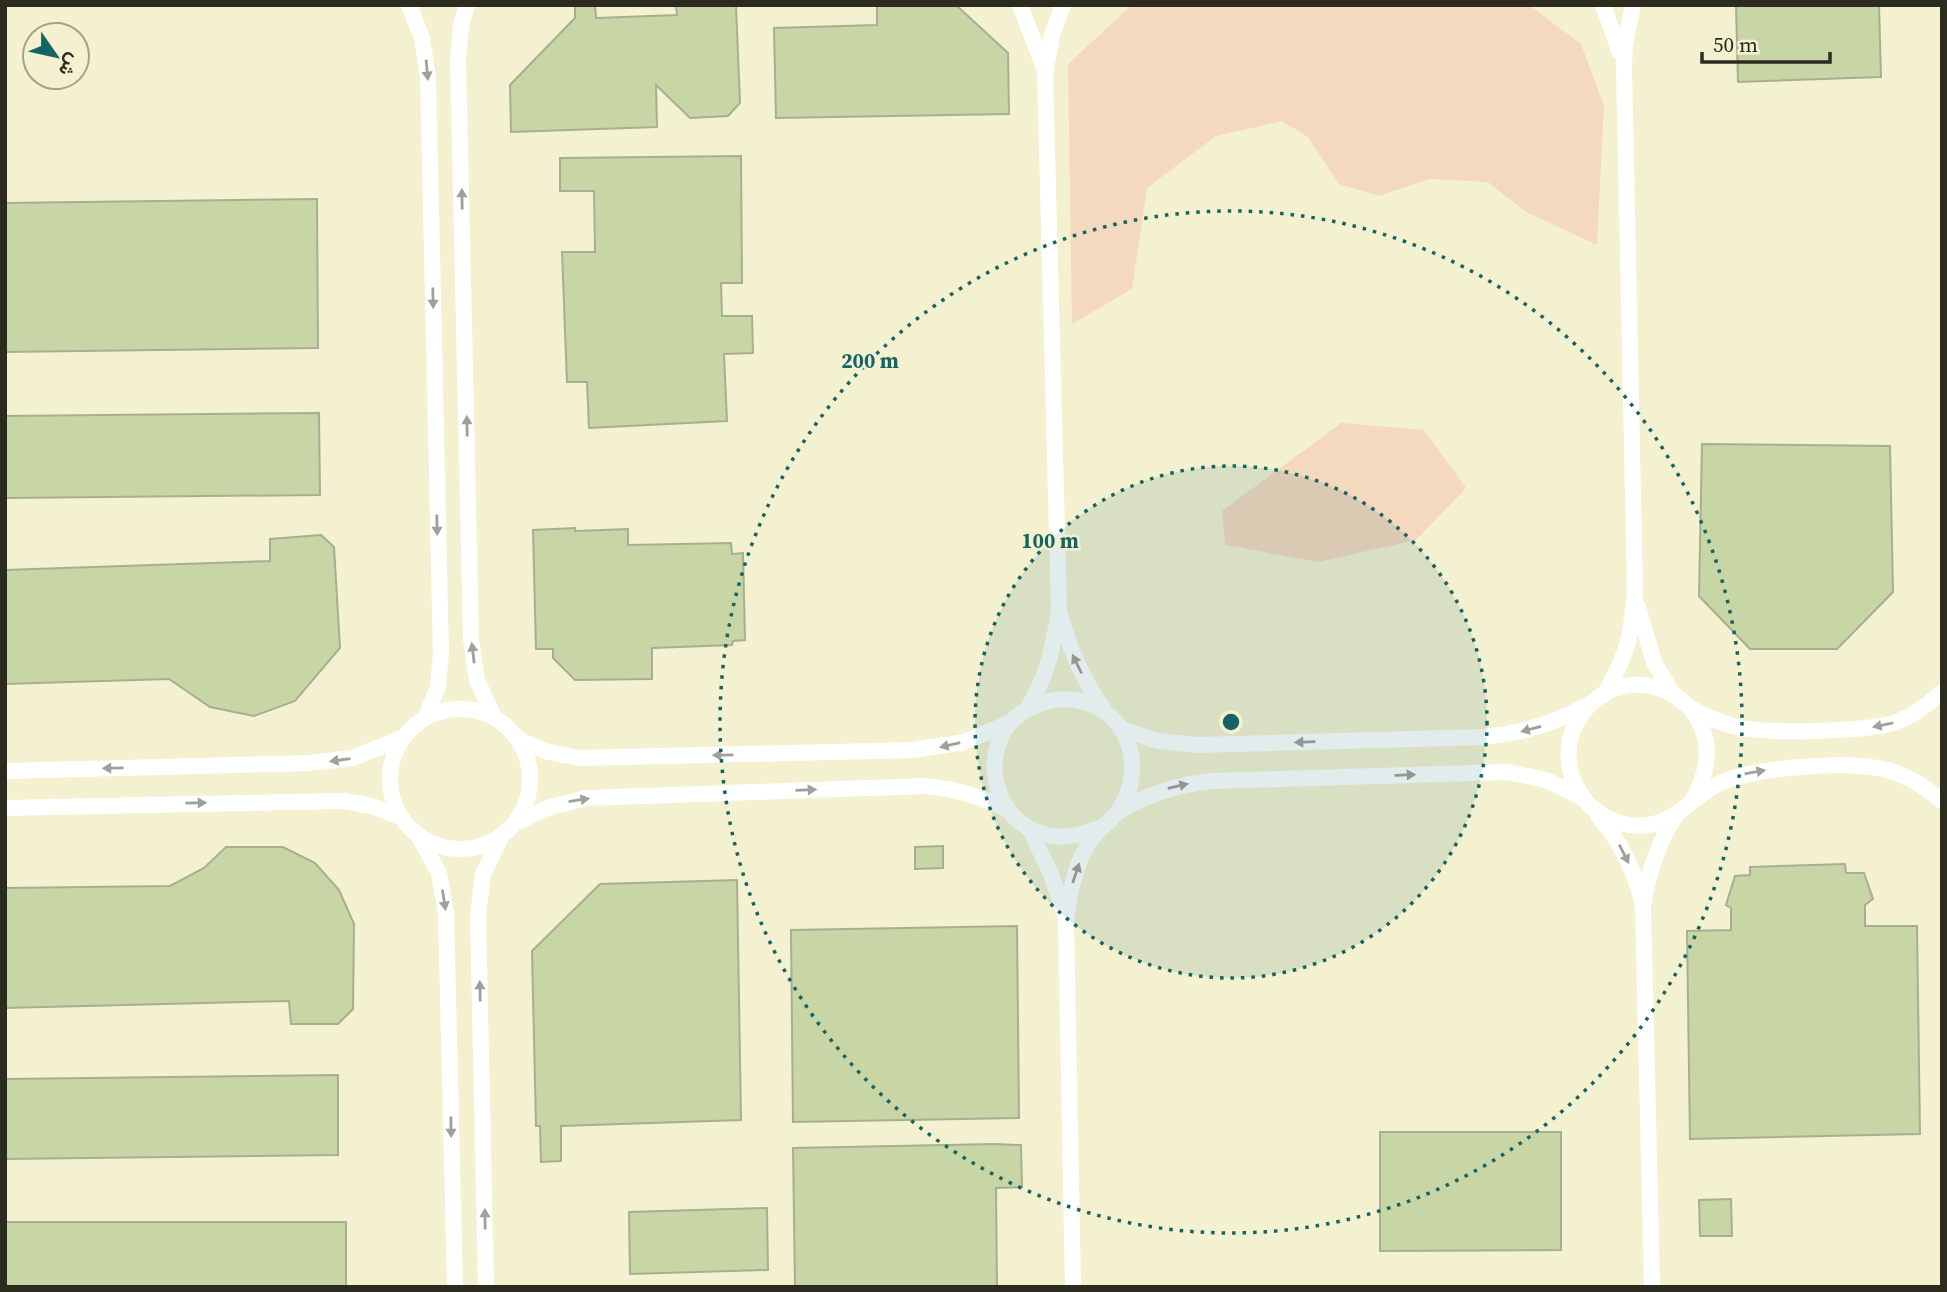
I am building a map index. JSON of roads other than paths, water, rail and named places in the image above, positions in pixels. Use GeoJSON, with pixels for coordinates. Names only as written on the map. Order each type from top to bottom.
{"type":"FeatureCollection","features":[{"type":"Feature","properties":{"kind":"street"},"geometry":{"type":"LineString","coordinates":[[409,5],[422,38],[426,57],[441,653],[438,687],[425,718]]}},
{"type":"Feature","properties":{"kind":"street"},"geometry":{"type":"LineString","coordinates":[[467,5],[461,26],[458,59],[471,639],[477,680],[494,717]]}},
{"type":"Feature","properties":{"kind":"street"},"geometry":{"type":"LineString","coordinates":[[1020,5],[1045,74]]}},
{"type":"Feature","properties":{"kind":"street"},"geometry":{"type":"LineString","coordinates":[[1027,709],[1047,672],[1053,652],[1059,609],[1045,74],[1052,35],[1063,5]]}},
{"type":"Feature","properties":{"kind":"street"},"geometry":{"type":"LineString","coordinates":[[1603,5],[1624,65]]}},
{"type":"Feature","properties":{"kind":"street"},"geometry":{"type":"LineString","coordinates":[[1633,5],[1624,65],[1635,591],[1627,650],[1598,698],[1575,726],[1570,740],[1570,770],[1574,785],[1619,843],[1638,885],[1643,907],[1652,1287]]}},
{"type":"Feature","properties":{"kind":"street"},"geometry":{"type":"LineString","coordinates":[[1635,591],[1654,662],[1673,694]]}},
{"type":"Feature","properties":{"kind":"street"},"geometry":{"type":"LineString","coordinates":[[1059,609],[1072,653],[1094,695],[1121,729],[1129,746],[1133,763],[1129,790],[1116,814]]}},
{"type":"Feature","properties":{"kind":"street"},"geometry":{"type":"LineString","coordinates":[[1121,729],[1158,741],[1197,745],[1482,737],[1529,731],[1551,723],[1598,698],[1631,686],[1660,688],[1721,723],[1756,730],[1861,728],[1897,722],[1913,714],[1942,692]]}},
{"type":"Feature","properties":{"kind":"street"},"geometry":{"type":"LineString","coordinates":[[519,739],[548,752],[580,758],[914,751],[965,742],[1047,701],[1068,698],[1089,703],[1108,714]]}},
{"type":"Feature","properties":{"kind":"street"},"geometry":{"type":"LineString","coordinates":[[1690,707],[1701,724],[1707,743],[1708,763],[1703,782],[1693,799]]}},
{"type":"Feature","properties":{"kind":"street"},"geometry":{"type":"LineString","coordinates":[[5,771],[332,761],[369,753],[404,737],[425,718],[442,711],[460,708],[478,710],[494,717],[519,739],[528,760],[531,782],[526,804],[515,823],[486,845],[460,850],[435,846],[419,837]]}},
{"type":"Feature","properties":{"kind":"street"},"geometry":{"type":"LineString","coordinates":[[1008,810],[999,793],[994,774],[1002,736],[1013,720]]}},
{"type":"Feature","properties":{"kind":"street"},"geometry":{"type":"LineString","coordinates":[[404,737],[393,760],[389,785],[393,802],[400,817],[419,837],[439,873],[446,914],[455,1287]]}},
{"type":"Feature","properties":{"kind":"street"},"geometry":{"type":"LineString","coordinates":[[1073,1287],[1066,922],[1069,897],[1075,872],[1085,849],[1099,828],[1116,814],[1151,794],[1171,788],[1224,781],[1507,772],[1565,787],[1618,823],[1633,826],[1663,822],[1718,784],[1745,774],[1775,769],[1864,766],[1886,769],[1906,776],[1926,787],[1942,801]]}},
{"type":"Feature","properties":{"kind":"street"},"geometry":{"type":"LineString","coordinates":[[515,823],[550,807],[587,798],[926,786],[968,793],[1008,810],[1030,828],[1046,835],[1082,835],[1099,828]]}},
{"type":"Feature","properties":{"kind":"street"},"geometry":{"type":"LineString","coordinates":[[5,808],[343,801],[372,806],[400,817]]}},
{"type":"Feature","properties":{"kind":"street"},"geometry":{"type":"LineString","coordinates":[[1643,907],[1654,858],[1677,814]]}},
{"type":"Feature","properties":{"kind":"street"},"geometry":{"type":"LineString","coordinates":[[1030,828],[1051,874],[1066,922]]}},
{"type":"Feature","properties":{"kind":"street"},"geometry":{"type":"LineString","coordinates":[[486,1287],[478,915],[484,874],[501,836]]}}]}
